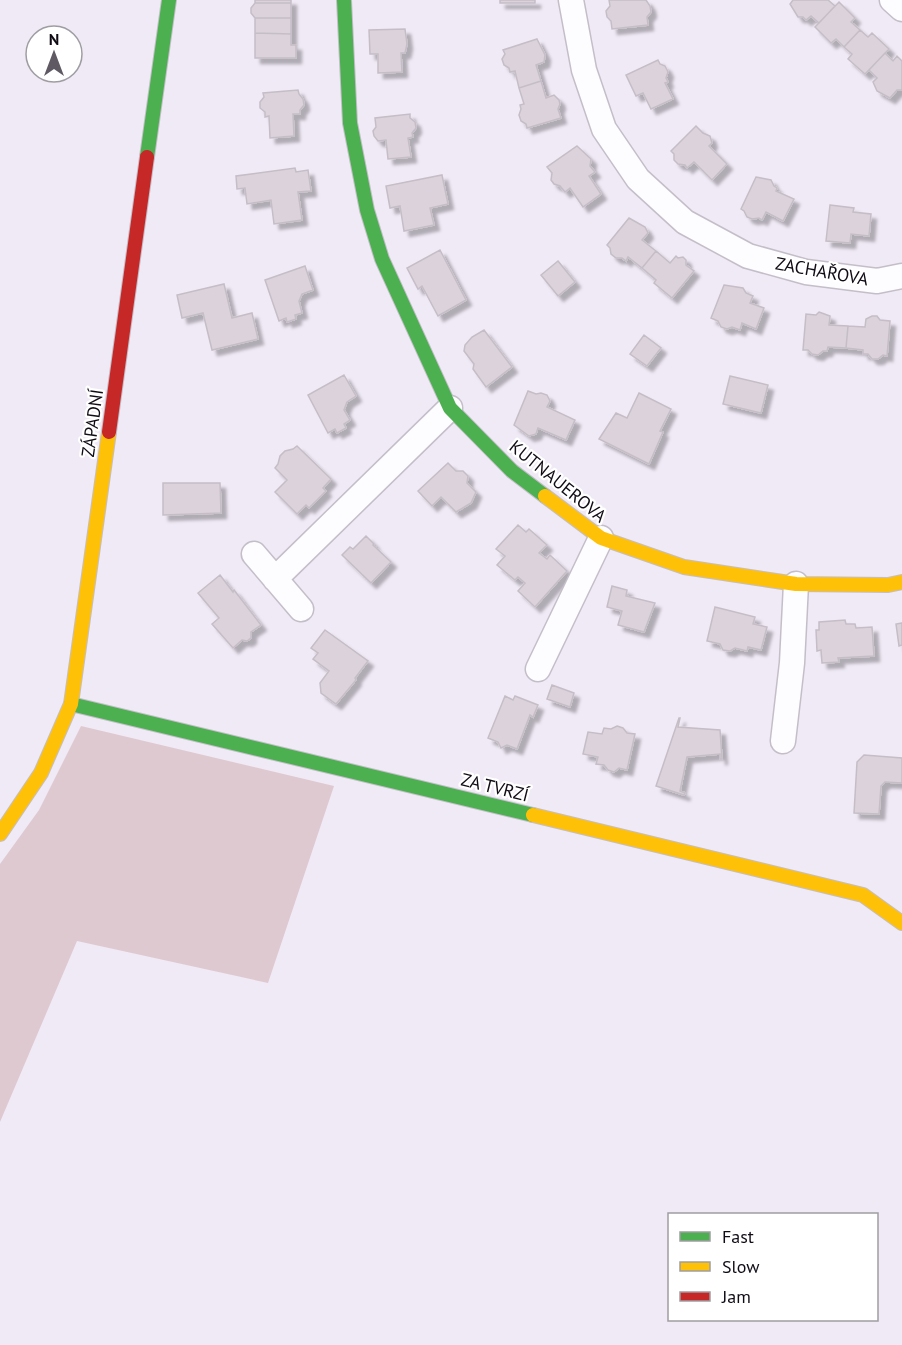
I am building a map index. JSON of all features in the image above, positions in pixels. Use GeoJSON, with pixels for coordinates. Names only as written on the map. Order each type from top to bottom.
{"type":"FeatureCollection","features":[{"type":"Feature","properties":{"kind":"street","name":"ZÁPADNÍ"},"geometry":{"type":"LineString","coordinates":[[0,834],[41,773],[71,704],[169,0]]}},
{"type":"Feature","properties":{"kind":"street","name":"KUTNAUEROVA"},"geometry":{"type":"LineString","coordinates":[[344,0],[350,123],[367,210],[382,259],[450,408],[512,471],[601,538],[684,567],[796,584],[888,585],[902,582]]}},
{"type":"Feature","properties":{"kind":"street","name":"ZACHAŘOVA"},"geometry":{"type":"LineString","coordinates":[[572,0],[584,70],[604,129],[638,179],[685,222],[748,256],[806,272],[877,280],[902,276]]}},
{"type":"Feature","properties":{"kind":"street"},"geometry":{"type":"LineString","coordinates":[[892,0],[902,9]]}},
{"type":"Feature","properties":{"kind":"street"},"geometry":{"type":"LineString","coordinates":[[275,579],[450,408]]}},
{"type":"Feature","properties":{"kind":"street"},"geometry":{"type":"LineString","coordinates":[[538,669],[601,538]]}},
{"type":"Feature","properties":{"kind":"street"},"geometry":{"type":"LineString","coordinates":[[254,554],[301,609]]}},
{"type":"Feature","properties":{"kind":"street"},"geometry":{"type":"LineString","coordinates":[[783,741],[792,663],[796,584]]}},
{"type":"Feature","properties":{"kind":"street","name":"ZA TVRZÍ"},"geometry":{"type":"LineString","coordinates":[[71,704],[863,895],[902,922]]}},
{"type":"Feature","properties":{"kind":"shaded area"},"geometry":{"type":"Polygon","coordinates":[[[81,726],[334,786],[268,983],[77,941],[0,1122],[0,864],[39,810],[81,726]]]}},
{"type":"Feature","properties":{"kind":"building"},"geometry":{"type":"Polygon","coordinates":[[[255,0],[291,0],[291,3],[255,3],[255,0]]]}},
{"type":"Feature","properties":{"kind":"building"},"geometry":{"type":"Polygon","coordinates":[[[500,0],[535,0],[535,3],[500,3],[500,0]]]}},
{"type":"Feature","properties":{"kind":"building"},"geometry":{"type":"Polygon","coordinates":[[[609,0],[646,0],[651,12],[647,17],[648,25],[612,29],[606,11],[610,6],[609,0]]]}},
{"type":"Feature","properties":{"kind":"building"},"geometry":{"type":"Polygon","coordinates":[[[793,0],[828,0],[835,6],[819,23],[811,16],[806,20],[798,17],[790,4],[793,0]]]}},
{"type":"Feature","properties":{"kind":"building"},"geometry":{"type":"Polygon","coordinates":[[[839,2],[855,18],[851,22],[860,30],[844,47],[836,39],[831,43],[815,27],[839,2]]]}},
{"type":"Feature","properties":{"kind":"building"},"geometry":{"type":"Polygon","coordinates":[[[255,3],[291,3],[291,18],[255,18],[251,13],[251,8],[255,3]]]}},
{"type":"Feature","properties":{"kind":"building"},"geometry":{"type":"Polygon","coordinates":[[[255,18],[291,18],[291,34],[255,33],[255,18]]]}},
{"type":"Feature","properties":{"kind":"building"},"geometry":{"type":"Polygon","coordinates":[[[405,29],[407,44],[405,53],[401,53],[402,72],[378,73],[378,54],[370,54],[369,30],[405,29]]]}},
{"type":"Feature","properties":{"kind":"building"},"geometry":{"type":"Polygon","coordinates":[[[860,30],[868,37],[872,33],[889,49],[865,74],[848,59],[852,54],[844,47],[860,30]]]}},
{"type":"Feature","properties":{"kind":"building"},"geometry":{"type":"Polygon","coordinates":[[[255,33],[291,34],[291,45],[296,45],[296,58],[255,58],[255,33]]]}},
{"type":"Feature","properties":{"kind":"building"},"geometry":{"type":"Polygon","coordinates":[[[537,39],[545,55],[544,62],[536,65],[541,81],[519,88],[515,71],[510,72],[509,68],[504,65],[503,50],[537,39]]]}},
{"type":"Feature","properties":{"kind":"building"},"geometry":{"type":"Polygon","coordinates":[[[885,53],[893,61],[897,56],[902,61],[902,90],[897,90],[890,98],[877,91],[873,82],[877,78],[869,70],[885,53]]]}},
{"type":"Feature","properties":{"kind":"building"},"geometry":{"type":"Polygon","coordinates":[[[658,60],[668,72],[666,78],[668,82],[665,83],[673,99],[651,109],[643,93],[636,96],[626,75],[658,60]]]}},
{"type":"Feature","properties":{"kind":"building"},"geometry":{"type":"Polygon","coordinates":[[[541,81],[546,98],[554,95],[559,100],[558,109],[561,118],[527,128],[519,115],[520,105],[524,104],[519,88],[541,81]]]}},
{"type":"Feature","properties":{"kind":"building"},"geometry":{"type":"Polygon","coordinates":[[[298,90],[304,105],[300,114],[293,114],[294,136],[270,138],[269,116],[265,117],[265,112],[260,108],[263,93],[298,90]]]}},
{"type":"Feature","properties":{"kind":"building"},"geometry":{"type":"Polygon","coordinates":[[[410,114],[416,128],[412,133],[413,137],[408,138],[411,157],[388,159],[386,140],[378,141],[374,136],[375,118],[410,114]]]}},
{"type":"Feature","properties":{"kind":"building"},"geometry":{"type":"Polygon","coordinates":[[[696,126],[710,136],[712,143],[709,146],[727,164],[712,180],[694,162],[687,168],[685,165],[678,164],[671,151],[696,126]]]}},
{"type":"Feature","properties":{"kind":"building"},"geometry":{"type":"Polygon","coordinates":[[[577,146],[591,159],[590,166],[595,172],[589,176],[601,194],[583,207],[570,188],[565,192],[560,186],[554,184],[551,180],[552,173],[547,167],[577,146]]]}},
{"type":"Feature","properties":{"kind":"building"},"geometry":{"type":"Polygon","coordinates":[[[295,168],[296,172],[308,170],[311,191],[298,192],[302,220],[274,224],[271,200],[247,204],[245,188],[237,189],[236,176],[295,168]]]}},
{"type":"Feature","properties":{"kind":"building"},"geometry":{"type":"Polygon","coordinates":[[[442,175],[448,204],[430,208],[434,225],[404,231],[400,206],[390,208],[386,186],[442,175]]]}},
{"type":"Feature","properties":{"kind":"building"},"geometry":{"type":"Polygon","coordinates":[[[756,177],[771,180],[777,188],[776,191],[794,199],[783,221],[766,212],[762,220],[752,219],[747,217],[741,209],[756,177]]]}},
{"type":"Feature","properties":{"kind":"building"},"geometry":{"type":"Polygon","coordinates":[[[830,205],[854,208],[853,212],[871,214],[869,236],[851,234],[850,243],[826,241],[830,205]]]}},
{"type":"Feature","properties":{"kind":"building"},"geometry":{"type":"Polygon","coordinates":[[[629,218],[645,227],[648,233],[642,240],[656,251],[642,268],[628,257],[626,261],[616,258],[611,254],[607,245],[629,218]]]}},
{"type":"Feature","properties":{"kind":"building"},"geometry":{"type":"Polygon","coordinates":[[[440,250],[466,300],[438,316],[422,286],[418,289],[407,268],[440,250]]]}},
{"type":"Feature","properties":{"kind":"building"},"geometry":{"type":"Polygon","coordinates":[[[656,251],[670,263],[676,256],[683,257],[686,265],[694,271],[672,298],[654,283],[656,280],[642,268],[656,251]]]}},
{"type":"Feature","properties":{"kind":"building"},"geometry":{"type":"Polygon","coordinates":[[[558,261],[575,282],[558,296],[541,275],[558,261]]]}},
{"type":"Feature","properties":{"kind":"building"},"geometry":{"type":"Polygon","coordinates":[[[305,266],[313,290],[302,294],[299,301],[302,313],[295,315],[296,319],[287,322],[286,318],[279,321],[265,280],[305,266]]]}},
{"type":"Feature","properties":{"kind":"building"},"geometry":{"type":"Polygon","coordinates":[[[224,284],[232,318],[252,313],[258,339],[212,350],[203,313],[182,318],[177,295],[224,284]]]}},
{"type":"Feature","properties":{"kind":"building"},"geometry":{"type":"Polygon","coordinates":[[[724,285],[743,288],[746,293],[753,296],[750,303],[764,308],[756,329],[742,323],[740,330],[732,327],[727,329],[711,318],[724,285]]]}},
{"type":"Feature","properties":{"kind":"building"},"geometry":{"type":"Polygon","coordinates":[[[819,312],[830,316],[829,325],[848,326],[846,348],[828,347],[827,351],[818,355],[803,350],[806,314],[816,315],[819,312]]]}},
{"type":"Feature","properties":{"kind":"building"},"geometry":{"type":"Polygon","coordinates":[[[872,316],[890,321],[887,356],[883,355],[878,359],[872,359],[868,354],[863,354],[863,350],[846,348],[848,326],[865,327],[866,319],[872,316]]]}},
{"type":"Feature","properties":{"kind":"building"},"geometry":{"type":"Polygon","coordinates":[[[484,330],[512,367],[486,387],[464,351],[465,345],[472,337],[484,330]]]}},
{"type":"Feature","properties":{"kind":"building"},"geometry":{"type":"Polygon","coordinates":[[[644,335],[661,348],[647,366],[630,354],[644,335]]]}},
{"type":"Feature","properties":{"kind":"building"},"geometry":{"type":"Polygon","coordinates":[[[344,375],[356,396],[347,402],[344,410],[350,420],[344,424],[346,428],[337,433],[335,429],[328,433],[308,395],[344,375]]]}},
{"type":"Feature","properties":{"kind":"building"},"geometry":{"type":"Polygon","coordinates":[[[730,376],[768,385],[761,413],[723,404],[730,376]]]}},
{"type":"Feature","properties":{"kind":"building"},"geometry":{"type":"Polygon","coordinates":[[[528,391],[547,395],[550,401],[547,407],[575,420],[566,440],[538,428],[536,434],[529,436],[514,425],[528,391]]]}},
{"type":"Feature","properties":{"kind":"building"},"geometry":{"type":"Polygon","coordinates":[[[639,393],[671,409],[660,431],[663,432],[649,464],[599,439],[616,413],[627,418],[639,393]]]}},
{"type":"Feature","properties":{"kind":"building"},"geometry":{"type":"Polygon","coordinates":[[[297,446],[331,479],[323,488],[326,491],[309,508],[306,505],[297,514],[275,492],[287,480],[275,468],[285,451],[297,446]]]}},
{"type":"Feature","properties":{"kind":"building"},"geometry":{"type":"Polygon","coordinates":[[[448,463],[456,471],[463,471],[468,476],[467,483],[476,492],[471,503],[456,512],[441,497],[432,506],[418,491],[448,463]]]}},
{"type":"Feature","properties":{"kind":"building"},"geometry":{"type":"Polygon","coordinates":[[[163,483],[220,483],[221,513],[163,515],[163,483]]]}},
{"type":"Feature","properties":{"kind":"building"},"geometry":{"type":"Polygon","coordinates":[[[518,525],[526,532],[529,529],[547,545],[539,553],[547,559],[550,555],[567,571],[535,607],[518,591],[525,583],[518,577],[515,580],[497,565],[505,556],[496,549],[518,525]]]}},
{"type":"Feature","properties":{"kind":"building"},"geometry":{"type":"Polygon","coordinates":[[[366,536],[391,562],[371,583],[342,555],[350,547],[353,549],[366,536]]]}},
{"type":"Feature","properties":{"kind":"building"},"geometry":{"type":"Polygon","coordinates":[[[220,575],[261,625],[251,632],[251,638],[247,641],[242,640],[233,648],[212,624],[219,618],[198,593],[220,575]]]}},
{"type":"Feature","properties":{"kind":"building"},"geometry":{"type":"Polygon","coordinates":[[[612,586],[627,590],[626,596],[655,603],[644,632],[618,625],[622,611],[607,607],[612,586]]]}},
{"type":"Feature","properties":{"kind":"building"},"geometry":{"type":"Polygon","coordinates":[[[715,607],[755,617],[753,624],[767,627],[761,650],[748,647],[747,651],[735,648],[730,651],[723,650],[720,644],[707,641],[715,607]]]}},
{"type":"Feature","properties":{"kind":"building"},"geometry":{"type":"Polygon","coordinates":[[[845,620],[846,624],[855,624],[856,628],[872,627],[874,656],[838,658],[839,662],[822,663],[821,650],[817,651],[816,630],[819,630],[819,622],[845,620]]]}},
{"type":"Feature","properties":{"kind":"building"},"geometry":{"type":"Polygon","coordinates":[[[902,623],[902,645],[899,646],[896,624],[902,623]]]}},
{"type":"Feature","properties":{"kind":"building"},"geometry":{"type":"Polygon","coordinates":[[[325,630],[368,661],[336,704],[321,693],[320,683],[329,671],[313,659],[318,653],[311,648],[325,630]]]}},
{"type":"Feature","properties":{"kind":"building"},"geometry":{"type":"Polygon","coordinates":[[[552,685],[574,693],[570,707],[547,699],[552,685]]]}},
{"type":"Feature","properties":{"kind":"building"},"geometry":{"type":"Polygon","coordinates":[[[505,696],[513,700],[515,696],[538,705],[533,717],[530,715],[517,749],[507,745],[501,748],[498,742],[488,738],[505,696]]]}},
{"type":"Feature","properties":{"kind":"building"},"geometry":{"type":"Polygon","coordinates":[[[679,718],[678,727],[720,730],[722,759],[720,759],[720,754],[687,757],[680,791],[685,793],[684,795],[656,786],[679,718]]]}},
{"type":"Feature","properties":{"kind":"building"},"geometry":{"type":"Polygon","coordinates":[[[617,726],[623,728],[627,733],[635,734],[627,770],[619,768],[614,772],[608,770],[604,765],[596,764],[598,757],[583,754],[588,732],[602,734],[604,728],[611,729],[617,726]]]}},
{"type":"Feature","properties":{"kind":"building"},"geometry":{"type":"Polygon","coordinates":[[[864,755],[902,758],[902,783],[885,782],[881,786],[879,814],[854,813],[857,762],[864,755]]]}},
{"type":"Feature","properties":{"kind":"traffic: fast"},"geometry":{"type":"LineString","coordinates":[[147,157],[169,0]]}},
{"type":"Feature","properties":{"kind":"traffic: fast"},"geometry":{"type":"LineString","coordinates":[[344,0],[350,123],[367,210],[382,259],[450,408],[512,471],[545,496]]}},
{"type":"Feature","properties":{"kind":"traffic: fast"},"geometry":{"type":"LineString","coordinates":[[71,704],[533,815]]}},
{"type":"Feature","properties":{"kind":"traffic: slow"},"geometry":{"type":"LineString","coordinates":[[0,834],[41,773],[71,704],[109,432]]}},
{"type":"Feature","properties":{"kind":"traffic: slow"},"geometry":{"type":"LineString","coordinates":[[545,496],[601,538],[684,567],[796,584],[888,585],[902,582]]}},
{"type":"Feature","properties":{"kind":"traffic: slow"},"geometry":{"type":"LineString","coordinates":[[533,815],[863,895],[902,923]]}},
{"type":"Feature","properties":{"kind":"traffic: jam"},"geometry":{"type":"LineString","coordinates":[[109,432],[147,157]]}}]}
